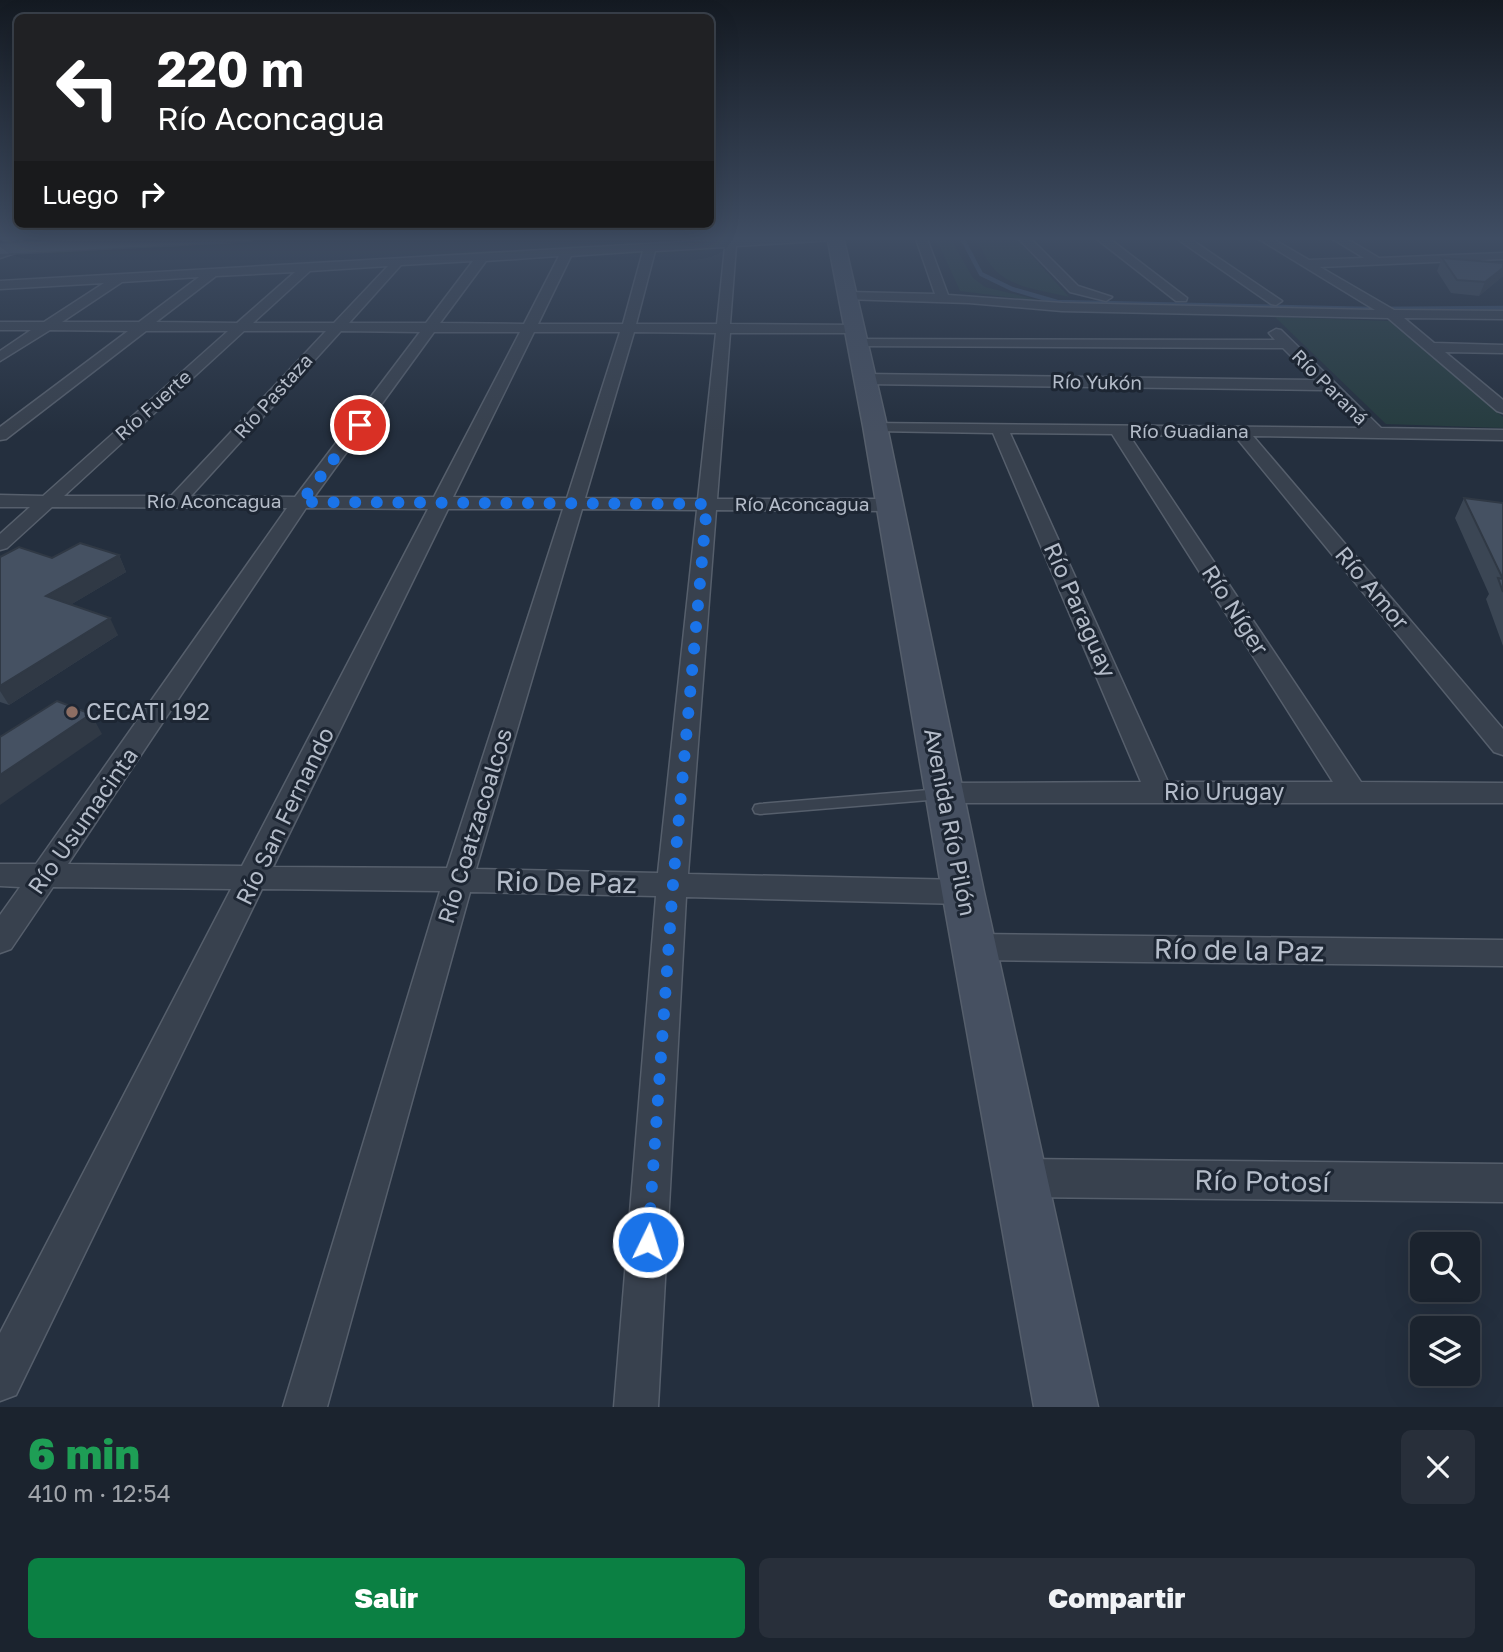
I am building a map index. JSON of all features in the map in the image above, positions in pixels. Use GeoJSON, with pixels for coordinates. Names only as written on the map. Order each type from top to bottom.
{"type":"FeatureCollection","features":[{"type":"Feature","properties":{"kind":"main road","name":"Avenida Río Pilón"},"geometry":{"type":"LineString","coordinates":[[849,302],[1066,1407]]}},
{"type":"Feature","properties":{"kind":"street"},"geometry":{"type":"LineString","coordinates":[[0,357],[83,302]]}},
{"type":"Feature","properties":{"kind":"street"},"geometry":{"type":"LineString","coordinates":[[0,435],[176,302]]}},
{"type":"Feature","properties":{"kind":"street","name":"Río Fuerte"},"geometry":{"type":"LineString","coordinates":[[0,544],[268,302]]}},
{"type":"Feature","properties":{"kind":"street","name":"Río Pastaza"},"geometry":{"type":"LineString","coordinates":[[177,501],[361,302]]}},
{"type":"Feature","properties":{"kind":"street","name":"Río Usumacinta"},"geometry":{"type":"LineString","coordinates":[[0,940],[301,502],[451,302]]}},
{"type":"Feature","properties":{"kind":"street","name":"Río San Fernando"},"geometry":{"type":"LineString","coordinates":[[0,1380],[542,302]]}},
{"type":"Feature","properties":{"kind":"street","name":"Río Coatzacoalcos"},"geometry":{"type":"LineString","coordinates":[[305,1407],[458,880],[635,302]]}},
{"type":"Feature","properties":{"kind":"street"},"geometry":{"type":"LineString","coordinates":[[636,1407],[673,884],[725,302]]}},
{"type":"Feature","properties":{"kind":"street"},"geometry":{"type":"LineString","coordinates":[[854,322],[929,302]]}},
{"type":"Feature","properties":{"kind":"street"},"geometry":{"type":"LineString","coordinates":[[991,302],[1062,307],[1256,313],[1382,308]]}},
{"type":"Feature","properties":{"kind":"street"},"geometry":{"type":"LineString","coordinates":[[1286,302],[1503,315]]}},
{"type":"Feature","properties":{"kind":"street"},"geometry":{"type":"LineString","coordinates":[[1371,302],[1432,347],[1503,408]]}},
{"type":"Feature","properties":{"kind":"street","name":"Río Paraná"},"geometry":{"type":"LineString","coordinates":[[1256,313],[1374,432]]}},
{"type":"Feature","properties":{"kind":"street"},"geometry":{"type":"LineString","coordinates":[[0,326],[722,329],[854,322],[1287,344]]}},
{"type":"Feature","properties":{"kind":"street"},"geometry":{"type":"LineString","coordinates":[[1432,347],[1503,349]]}},
{"type":"Feature","properties":{"kind":"street","name":"Río Yukón"},"geometry":{"type":"LineString","coordinates":[[865,379],[1328,385]]}},
{"type":"Feature","properties":{"kind":"street"},"geometry":{"type":"LineString","coordinates":[[1478,388],[1503,388]]}},
{"type":"Feature","properties":{"kind":"street","name":"Río Guadiana"},"geometry":{"type":"LineString","coordinates":[[875,426],[1503,435]]}},
{"type":"Feature","properties":{"kind":"street","name":"Río Paraguay"},"geometry":{"type":"LineString","coordinates":[[1000,429],[1159,792]]}},
{"type":"Feature","properties":{"kind":"street","name":"Río Níger"},"geometry":{"type":"LineString","coordinates":[[1118,430],[1353,790]]}},
{"type":"Feature","properties":{"kind":"street","name":"Río Amor"},"geometry":{"type":"LineString","coordinates":[[1240,431],[1503,746]]}},
{"type":"Feature","properties":{"kind":"street","name":"Río Aconcagua"},"geometry":{"type":"LineString","coordinates":[[0,501],[890,505]]}},
{"type":"Feature","properties":{"kind":"street","name":"Rio Urugay"},"geometry":{"type":"LineString","coordinates":[[945,793],[1353,790],[1503,793]]}},
{"type":"Feature","properties":{"kind":"street","name":"Rio De Paz"},"geometry":{"type":"LineString","coordinates":[[0,875],[458,880],[964,892]]}},
{"type":"Feature","properties":{"kind":"street","name":"Río de la Paz"},"geometry":{"type":"LineString","coordinates":[[974,947],[1503,953]]}},
{"type":"Feature","properties":{"kind":"street","name":"Río Potosí"},"geometry":{"type":"LineString","coordinates":[[1020,1178],[1503,1183]]}},
{"type":"Feature","properties":{"kind":"lane"},"geometry":{"type":"LineString","coordinates":[[760,809],[945,793]]}},
{"type":"Feature","properties":{"kind":"green space"},"geometry":{"type":"Polygon","coordinates":[[[1275,317],[1389,321],[1503,417],[1503,428],[1386,424],[1275,317]]]}},
{"type":"Feature","properties":{"kind":"building"},"geometry":{"type":"Polygon","coordinates":[[[1464,498],[1503,503],[1503,579],[1464,498]]]}},
{"type":"Feature","properties":{"kind":"building"},"geometry":{"type":"Polygon","coordinates":[[[80,543],[119,555],[46,596],[110,618],[0,686],[0,557],[19,547],[52,558],[80,543]]]}},
{"type":"Feature","properties":{"kind":"building"},"geometry":{"type":"Polygon","coordinates":[[[1498,578],[1503,579],[1503,592],[1498,578]]]}},
{"type":"Feature","properties":{"kind":"building"},"geometry":{"type":"Polygon","coordinates":[[[57,701],[91,714],[0,775],[0,737],[57,701]]]}},
{"type":"Feature","properties":{"kind":"waterway"},"geometry":{"type":"LineString","coordinates":[[1056,302],[1371,309],[1503,308]]}},
{"type":"Feature","properties":{"kind":"place","name":"CECATI 192"},"geometry":{"type":"Point","coordinates":[72,712]}},
{"type":"Feature","properties":{"kind":"route"},"geometry":{"type":"LineString","coordinates":[[360,425],[301,502],[707,504],[673,884],[648,1242]]}}]}
